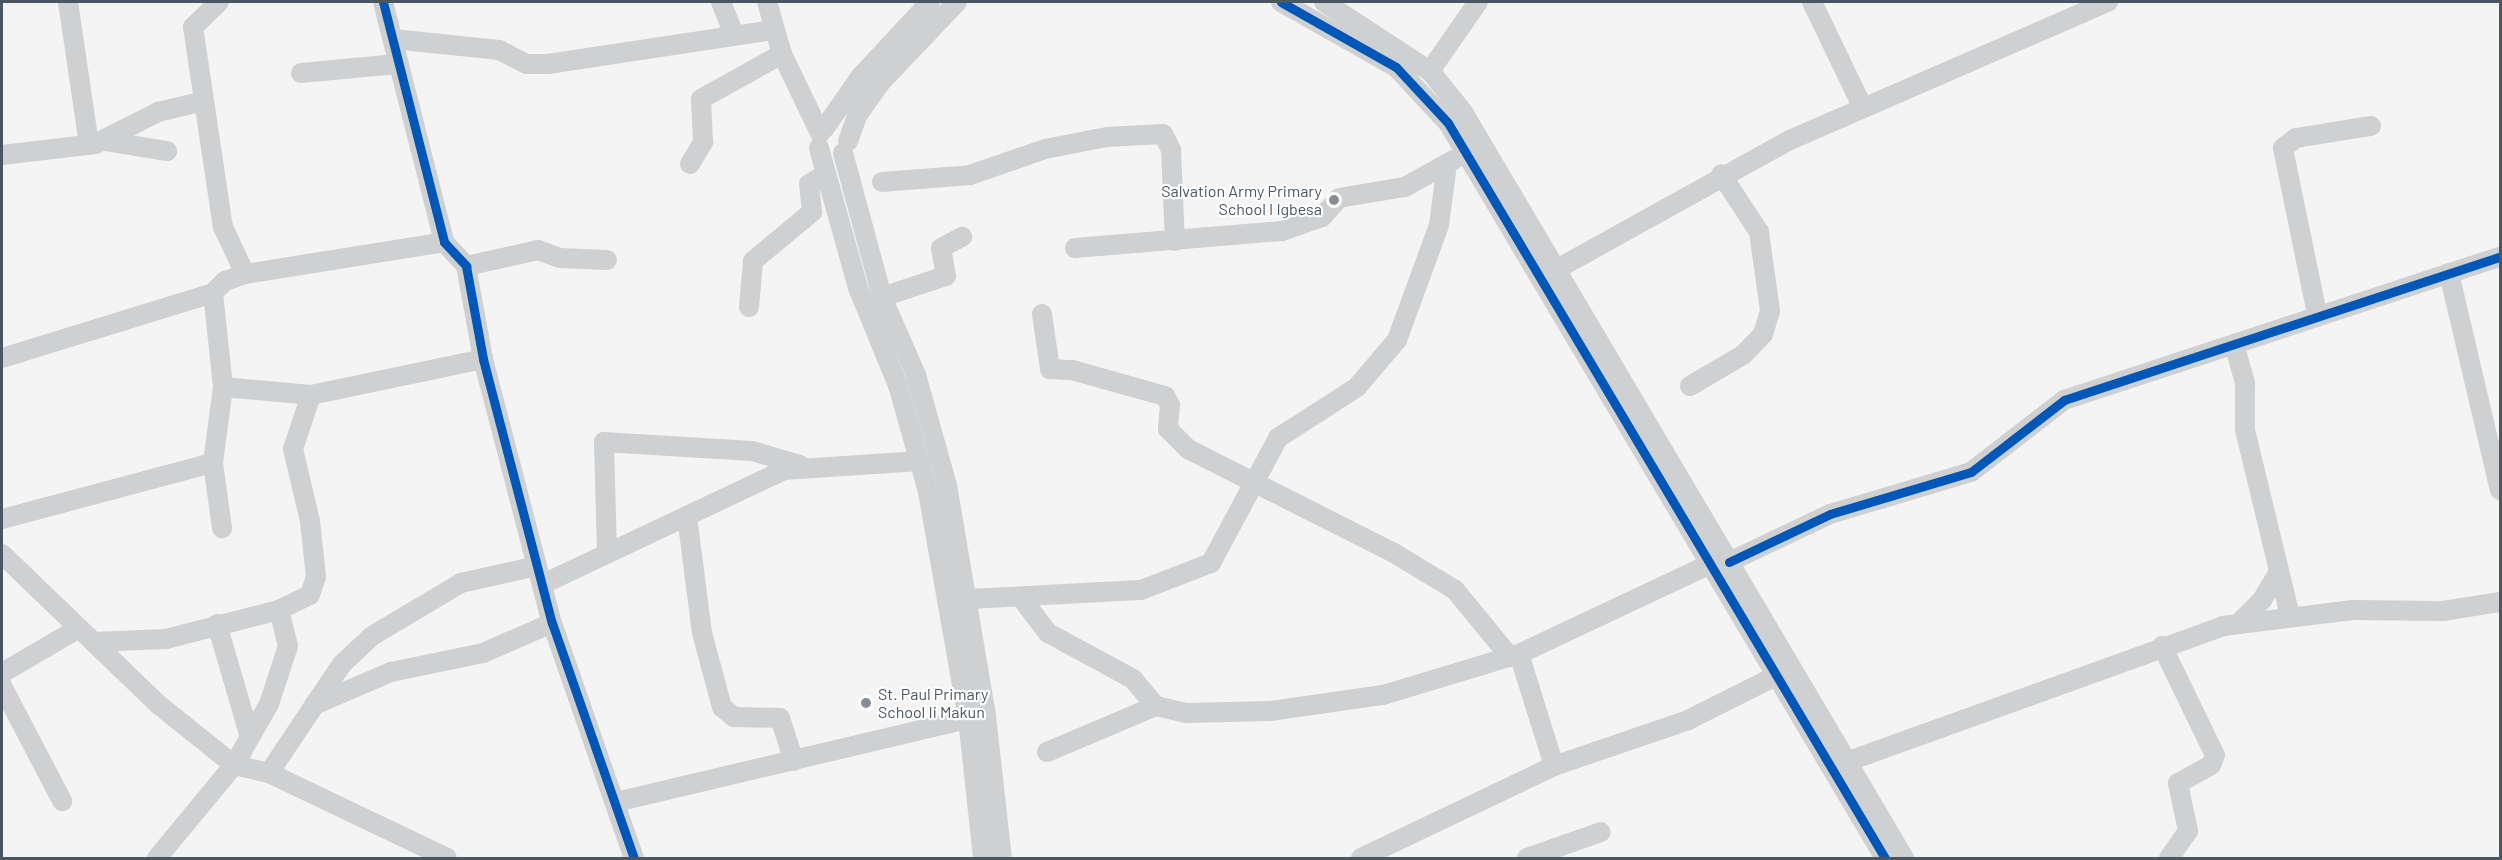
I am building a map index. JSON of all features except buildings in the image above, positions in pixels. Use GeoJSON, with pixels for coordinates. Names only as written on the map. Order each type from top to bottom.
{"type":"FeatureCollection","features":[{"type":"Feature","properties":{"kind":"street"},"geometry":{"type":"LineString","coordinates":[[68,2],[97,143]]}},
{"type":"Feature","properties":{"kind":"street"},"geometry":{"type":"LineString","coordinates":[[219,2],[193,27],[223,226],[245,274]]}},
{"type":"Feature","properties":{"kind":"street"},"geometry":{"type":"LineString","coordinates":[[383,2],[444,242],[466,266],[483,359],[552,623],[634,858]]}},
{"type":"Feature","properties":{"kind":"street"},"geometry":{"type":"LineString","coordinates":[[721,2],[734,35]]}},
{"type":"Feature","properties":{"kind":"street"},"geometry":{"type":"LineString","coordinates":[[767,2],[782,54],[830,156],[845,147],[857,116],[879,84],[957,2]]}},
{"type":"Feature","properties":{"kind":"street"},"geometry":{"type":"LineString","coordinates":[[930,2],[861,76],[821,136],[824,175],[920,461],[968,719],[983,858]]}},
{"type":"Feature","properties":{"kind":"street"},"geometry":{"type":"LineString","coordinates":[[1281,2],[1372,51],[1418,85],[1465,152],[1720,563],[1849,761],[1904,858]]}},
{"type":"Feature","properties":{"kind":"street"},"geometry":{"type":"LineString","coordinates":[[1323,2],[1430,72],[1463,112],[1557,269],[1720,563],[1774,677],[1885,858]]}},
{"type":"Feature","properties":{"kind":"street"},"geometry":{"type":"LineString","coordinates":[[1430,72],[1478,2]]}},
{"type":"Feature","properties":{"kind":"street"},"geometry":{"type":"LineString","coordinates":[[1812,2],[1862,106]]}},
{"type":"Feature","properties":{"kind":"street"},"geometry":{"type":"LineString","coordinates":[[1557,269],[1721,174],[1862,106],[2108,2]]}},
{"type":"Feature","properties":{"kind":"street"},"geometry":{"type":"LineString","coordinates":[[393,39],[499,50],[536,64],[774,30]]}},
{"type":"Feature","properties":{"kind":"street"},"geometry":{"type":"LineString","coordinates":[[690,164],[703,142],[701,99],[782,54]]}},
{"type":"Feature","properties":{"kind":"street"},"geometry":{"type":"LineString","coordinates":[[301,73],[397,64]]}},
{"type":"Feature","properties":{"kind":"street"},"geometry":{"type":"LineString","coordinates":[[97,143],[158,112],[204,101]]}},
{"type":"Feature","properties":{"kind":"street"},"geometry":{"type":"LineString","coordinates":[[2317,314],[2283,148],[2296,138],[2371,126]]}},
{"type":"Feature","properties":{"kind":"street"},"geometry":{"type":"LineString","coordinates":[[821,136],[840,128],[882,297],[926,407],[969,599],[1002,858]]}},
{"type":"Feature","properties":{"kind":"street"},"geometry":{"type":"LineString","coordinates":[[882,182],[970,175],[1045,149],[1107,137],[1163,134],[1171,150],[1175,242]]}},
{"type":"Feature","properties":{"kind":"street"},"geometry":{"type":"LineString","coordinates":[[2,155],[97,143],[167,151]]}},
{"type":"Feature","properties":{"kind":"street"},"geometry":{"type":"LineString","coordinates":[[1075,248],[1175,242],[1289,229],[1322,217],[1339,198],[1405,187],[1465,152]]}},
{"type":"Feature","properties":{"kind":"street"},"geometry":{"type":"LineString","coordinates":[[969,599],[1022,599],[1149,588],[1211,563],[1255,481],[1292,425],[1357,387],[1396,340],[1442,216],[1448,164]]}},
{"type":"Feature","properties":{"kind":"street"},"geometry":{"type":"LineString","coordinates":[[1690,386],[1750,349],[1763,334],[1770,311],[1759,232],[1721,174]]}},
{"type":"Feature","properties":{"kind":"street"},"geometry":{"type":"LineString","coordinates":[[749,307],[753,261],[812,212],[809,184],[824,175]]}},
{"type":"Feature","properties":{"kind":"street"},"geometry":{"type":"LineString","coordinates":[[882,297],[946,276],[941,248],[962,237]]}},
{"type":"Feature","properties":{"kind":"street"},"geometry":{"type":"LineString","coordinates":[[2,358],[213,293],[225,280],[245,274],[444,242]]}},
{"type":"Feature","properties":{"kind":"street"},"geometry":{"type":"LineString","coordinates":[[466,266],[538,250],[560,258],[607,260]]}},
{"type":"Feature","properties":{"kind":"street"},"geometry":{"type":"LineString","coordinates":[[1047,752],[1156,706],[1187,713],[1314,708],[1383,695],[1515,655],[1830,514],[1971,472],[2064,400],[2317,314],[2500,257]]}},
{"type":"Feature","properties":{"kind":"street"},"geometry":{"type":"LineString","coordinates":[[2449,273],[2496,444],[2500,490]]}},
{"type":"Feature","properties":{"kind":"street"},"geometry":{"type":"LineString","coordinates":[[213,293],[223,387],[213,463],[222,528]]}},
{"type":"Feature","properties":{"kind":"street"},"geometry":{"type":"LineString","coordinates":[[1042,314],[1050,369],[1072,370],[1165,396],[1170,405],[1166,423],[1182,444],[1455,590],[1515,655],[1554,766]]}},
{"type":"Feature","properties":{"kind":"street"},"geometry":{"type":"LineString","coordinates":[[2234,344],[2245,383],[2245,430],[2290,616]]}},
{"type":"Feature","properties":{"kind":"street"},"geometry":{"type":"LineString","coordinates":[[223,387],[311,395],[483,359]]}},
{"type":"Feature","properties":{"kind":"street"},"geometry":{"type":"LineString","coordinates":[[2,673],[86,635],[148,642],[279,610],[309,595],[316,577],[293,449],[311,395]]}},
{"type":"Feature","properties":{"kind":"street"},"geometry":{"type":"LineString","coordinates":[[607,552],[604,442],[752,451],[800,465],[920,461]]}},
{"type":"Feature","properties":{"kind":"street"},"geometry":{"type":"LineString","coordinates":[[2,519],[213,463]]}},
{"type":"Feature","properties":{"kind":"street"},"geometry":{"type":"LineString","coordinates":[[269,773],[312,706],[372,636],[461,583],[540,575],[607,552],[800,465]]}},
{"type":"Feature","properties":{"kind":"street"},"geometry":{"type":"LineString","coordinates":[[687,516],[702,633],[722,707],[734,717],[780,718],[794,761]]}},
{"type":"Feature","properties":{"kind":"street"},"geometry":{"type":"LineString","coordinates":[[2,554],[86,635],[234,765],[269,773],[409,853],[447,858]]}},
{"type":"Feature","properties":{"kind":"street"},"geometry":{"type":"LineString","coordinates":[[2238,624],[2262,600],[2279,572]]}},
{"type":"Feature","properties":{"kind":"street"},"geometry":{"type":"LineString","coordinates":[[1022,599],[1048,633],[1133,680],[1156,706]]}},
{"type":"Feature","properties":{"kind":"street"},"geometry":{"type":"LineString","coordinates":[[1849,761],[2162,646],[2238,624],[2354,610],[2443,611],[2500,602]]}},
{"type":"Feature","properties":{"kind":"street"},"geometry":{"type":"LineString","coordinates":[[157,858],[234,765],[249,734],[269,704],[288,646],[279,610]]}},
{"type":"Feature","properties":{"kind":"street"},"geometry":{"type":"LineString","coordinates":[[312,706],[391,672],[483,653],[552,623]]}},
{"type":"Feature","properties":{"kind":"street"},"geometry":{"type":"LineString","coordinates":[[217,624],[249,734]]}},
{"type":"Feature","properties":{"kind":"street"},"geometry":{"type":"LineString","coordinates":[[2162,646],[2215,755],[2211,765],[2178,783],[2188,831],[2169,858]]}},
{"type":"Feature","properties":{"kind":"street"},"geometry":{"type":"LineString","coordinates":[[1360,858],[1554,766],[1688,720],[1774,677]]}},
{"type":"Feature","properties":{"kind":"street"},"geometry":{"type":"LineString","coordinates":[[2,686],[62,801]]}},
{"type":"Feature","properties":{"kind":"street"},"geometry":{"type":"LineString","coordinates":[[616,802],[968,719]]}},
{"type":"Feature","properties":{"kind":"street"},"geometry":{"type":"LineString","coordinates":[[1527,858],[1601,832]]}},
{"type":"Feature","properties":{"kind":"cycle path"},"geometry":{"type":"LineString","coordinates":[[383,2],[444,242],[466,266],[483,359],[552,623],[634,858]]}},
{"type":"Feature","properties":{"kind":"cycle path"},"geometry":{"type":"LineString","coordinates":[[1281,2],[1396,67],[1448,123],[1885,858]]}},
{"type":"Feature","properties":{"kind":"cycle path"},"geometry":{"type":"LineString","coordinates":[[1729,562],[1830,514],[1971,472],[2064,400],[2500,257]]}},
{"type":"Feature","properties":{"kind":"place","name":"Salvation Army Primary School I Igbesa"},"geometry":{"type":"Point","coordinates":[1334,200]}},
{"type":"Feature","properties":{"kind":"place","name":"St. Paul Primary School Ii Makun"},"geometry":{"type":"Point","coordinates":[866,703]}}]}
